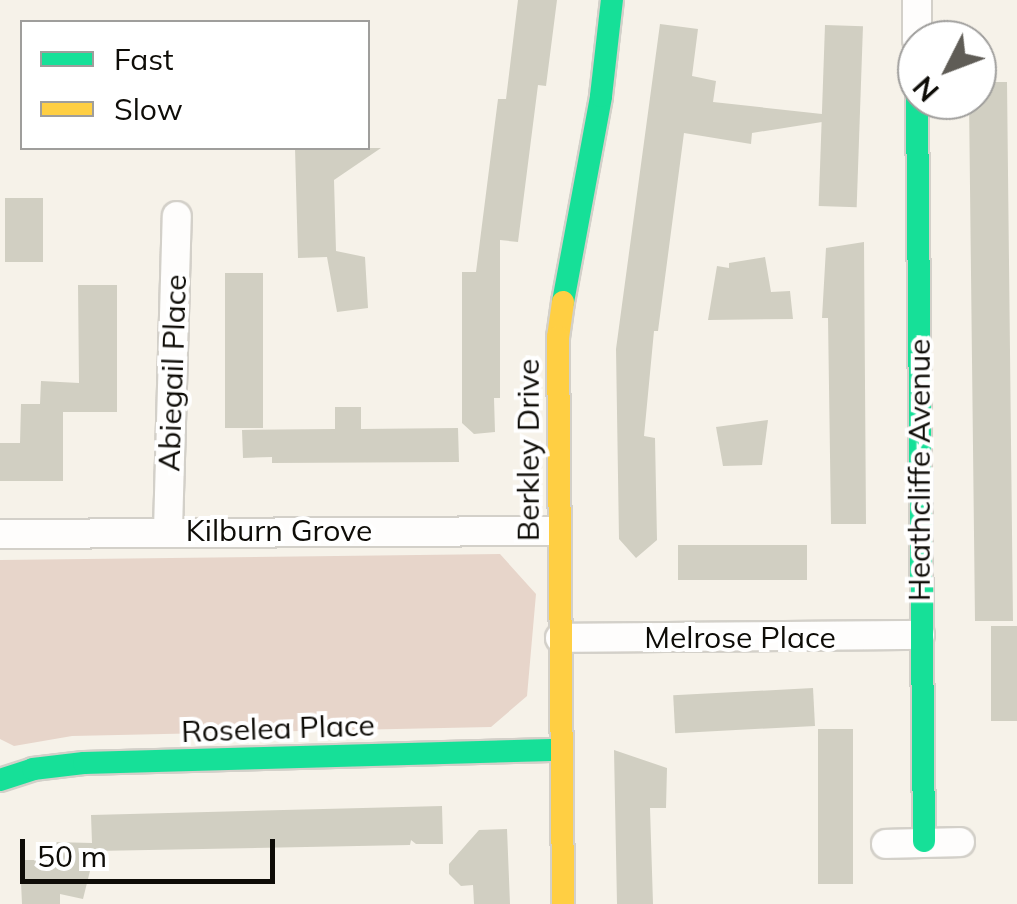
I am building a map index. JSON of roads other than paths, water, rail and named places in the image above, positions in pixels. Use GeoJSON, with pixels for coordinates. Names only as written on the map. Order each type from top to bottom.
{"type":"FeatureCollection","features":[{"type":"Feature","properties":{"kind":"street","name":"Berkley Drive"},"geometry":{"type":"LineString","coordinates":[[563,904],[556,375],[562,297],[601,96],[612,0]]}},
{"type":"Feature","properties":{"kind":"street","name":"Heathcliffe Avenue"},"geometry":{"type":"LineString","coordinates":[[918,120],[924,841]]}},
{"type":"Feature","properties":{"kind":"street","name":"Abiegail Place"},"geometry":{"type":"LineString","coordinates":[[168,530],[177,216]]}},
{"type":"Feature","properties":{"kind":"street","name":"Kilburn Grove"},"geometry":{"type":"LineString","coordinates":[[0,534],[168,530],[557,531]]}},
{"type":"Feature","properties":{"kind":"street","name":"Melrose Place"},"geometry":{"type":"LineString","coordinates":[[560,638],[920,635]]}},
{"type":"Feature","properties":{"kind":"street","name":"Roselea Place"},"geometry":{"type":"LineString","coordinates":[[0,780],[33,769],[84,763],[560,750]]}},
{"type":"Feature","properties":{"kind":"street"},"geometry":{"type":"LineString","coordinates":[[886,844],[960,842]]}}]}
